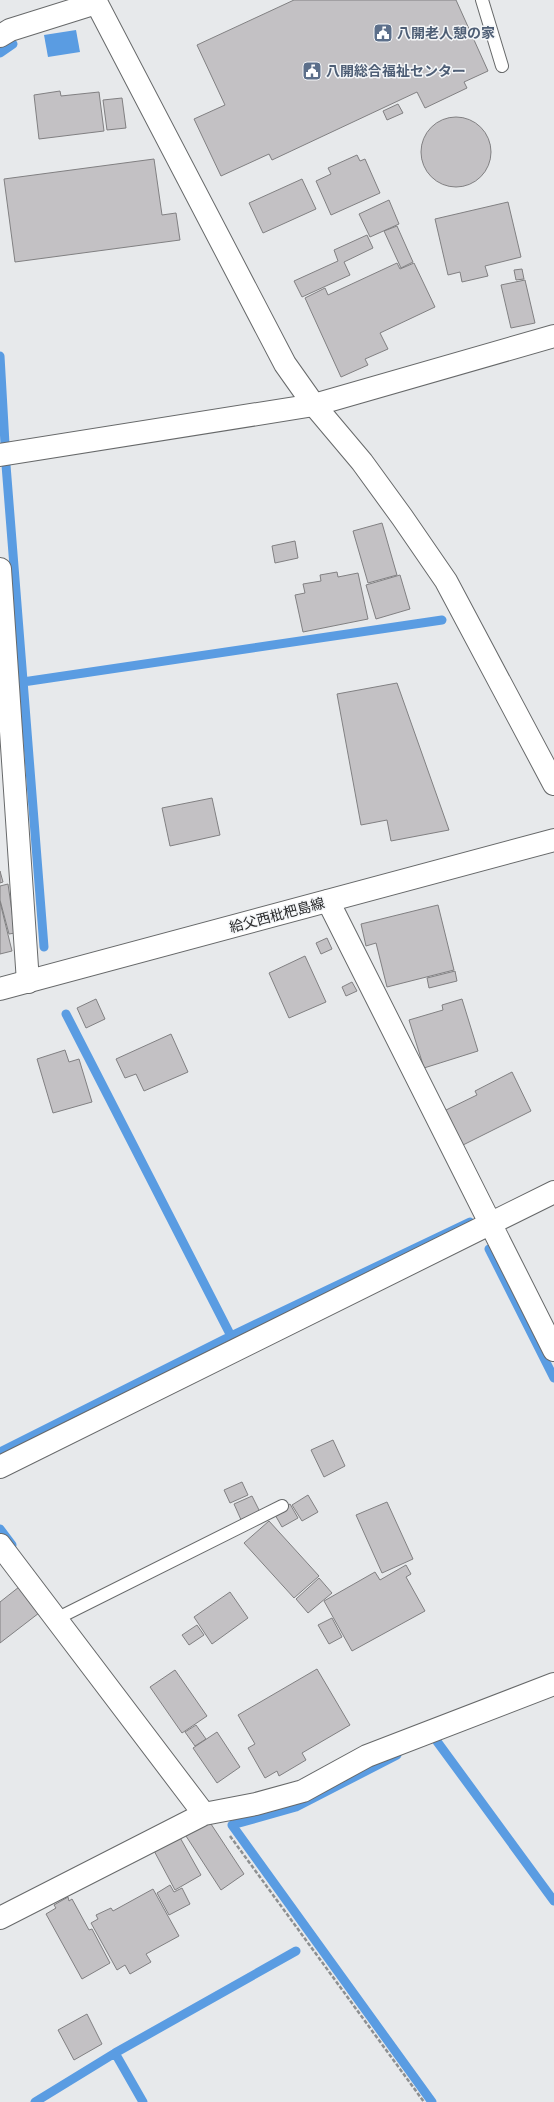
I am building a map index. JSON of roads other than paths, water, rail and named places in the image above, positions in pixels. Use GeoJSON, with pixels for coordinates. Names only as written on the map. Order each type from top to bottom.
{"type":"FeatureCollection","features":[{"type":"Feature","properties":{"kind":"street"},"geometry":{"type":"LineString","coordinates":[[0,36],[10,30],[98,1],[285,364],[314,405],[371,474],[446,581],[554,784]]}},
{"type":"Feature","properties":{"kind":"street"},"geometry":{"type":"LineString","coordinates":[[0,455],[314,405],[554,336]]}},
{"type":"Feature","properties":{"kind":"street"},"geometry":{"type":"LineString","coordinates":[[0,569],[28,982]]}},
{"type":"Feature","properties":{"kind":"street","name":"給父西枇杷島線"},"geometry":{"type":"LineString","coordinates":[[0,989],[554,840]]}},
{"type":"Feature","properties":{"kind":"street"},"geometry":{"type":"LineString","coordinates":[[328,901],[554,1350]]}},
{"type":"Feature","properties":{"kind":"street"},"geometry":{"type":"LineString","coordinates":[[0,1467],[554,1192]]}},
{"type":"Feature","properties":{"kind":"street"},"geometry":{"type":"LineString","coordinates":[[0,1545],[208,1813]]}},
{"type":"Feature","properties":{"kind":"street"},"geometry":{"type":"LineString","coordinates":[[0,1918],[208,1813],[256,1804],[303,1791],[367,1756],[554,1684]]}},
{"type":"Feature","properties":{"kind":"lane"},"geometry":{"type":"LineString","coordinates":[[482,0],[502,66]]}},
{"type":"Feature","properties":{"kind":"lane"},"geometry":{"type":"LineString","coordinates":[[56,1619],[282,1506]]}},
{"type":"Feature","properties":{"kind":"water"},"geometry":{"type":"Polygon","coordinates":[[[76,30],[80,52],[48,57],[44,35],[76,30]]]}},
{"type":"Feature","properties":{"kind":"waterway"},"geometry":{"type":"LineString","coordinates":[[0,53],[13,44]]}},
{"type":"Feature","properties":{"kind":"waterway"},"geometry":{"type":"LineString","coordinates":[[0,356],[5,444]]}},
{"type":"Feature","properties":{"kind":"waterway"},"geometry":{"type":"LineString","coordinates":[[6,465],[44,947]]}},
{"type":"Feature","properties":{"kind":"waterway"},"geometry":{"type":"LineString","coordinates":[[23,682],[442,620]]}},
{"type":"Feature","properties":{"kind":"waterway"},"geometry":{"type":"LineString","coordinates":[[66,1014],[231,1336],[470,1222]]}},
{"type":"Feature","properties":{"kind":"waterway"},"geometry":{"type":"LineString","coordinates":[[489,1249],[554,1378]]}},
{"type":"Feature","properties":{"kind":"waterway"},"geometry":{"type":"LineString","coordinates":[[0,1452],[231,1336]]}},
{"type":"Feature","properties":{"kind":"waterway"},"geometry":{"type":"LineString","coordinates":[[0,1529],[12,1545]]}},
{"type":"Feature","properties":{"kind":"waterway"},"geometry":{"type":"LineString","coordinates":[[433,1736],[554,1901]]}},
{"type":"Feature","properties":{"kind":"waterway"},"geometry":{"type":"LineString","coordinates":[[397,1755],[296,1807],[232,1825],[432,2102]]}},
{"type":"Feature","properties":{"kind":"waterway"},"geometry":{"type":"LineString","coordinates":[[35,2102],[115,2053],[296,1951]]}},
{"type":"Feature","properties":{"kind":"waterway"},"geometry":{"type":"LineString","coordinates":[[115,2053],[143,2102]]}},
{"type":"Feature","properties":{"kind":"place","name":"八開老人憩の家"},"geometry":{"type":"Point","coordinates":[383,33]}},
{"type":"Feature","properties":{"kind":"place","name":"八開総合福祉センター"},"geometry":{"type":"Point","coordinates":[312,71]}}]}
